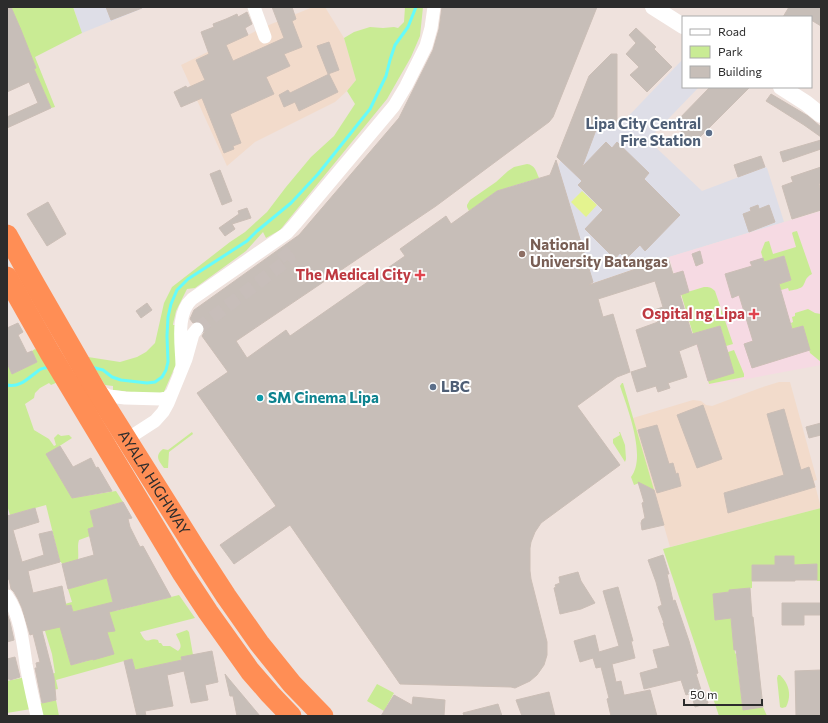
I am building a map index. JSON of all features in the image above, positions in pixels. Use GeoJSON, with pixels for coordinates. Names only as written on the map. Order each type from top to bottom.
{"type":"FeatureCollection","features":[{"type":"Feature","properties":{"kind":"highway","name":"AYALA HIGHWAY"},"geometry":{"type":"LineString","coordinates":[[7,234],[96,390],[177,521],[247,626],[271,659],[292,684],[323,716]]}},
{"type":"Feature","properties":{"kind":"highway","name":"AYALA HIGHWAY"},"geometry":{"type":"LineString","coordinates":[[7,277],[50,353],[179,569],[250,671],[291,716]]}},
{"type":"Feature","properties":{"kind":"street"},"geometry":{"type":"LineString","coordinates":[[254,7],[265,37]]}},
{"type":"Feature","properties":{"kind":"street"},"geometry":{"type":"LineString","coordinates":[[180,372],[182,367],[181,325],[187,304],[192,299],[274,246],[295,224],[394,106],[426,46],[431,28],[434,7]]}},
{"type":"Feature","properties":{"kind":"street"},"geometry":{"type":"LineString","coordinates":[[653,7],[682,25]]}},
{"type":"Feature","properties":{"kind":"street"},"geometry":{"type":"LineString","coordinates":[[783,88],[821,115]]}},
{"type":"Feature","properties":{"kind":"street"},"geometry":{"type":"LineString","coordinates":[[109,450],[155,421],[160,416],[167,405],[186,359],[193,334],[197,329]]}},
{"type":"Feature","properties":{"kind":"street"},"geometry":{"type":"LineString","coordinates":[[96,390],[109,396],[125,398],[161,399],[167,398],[171,394]]}},
{"type":"Feature","properties":{"kind":"street"},"geometry":{"type":"LineString","coordinates":[[7,596],[16,613],[37,716]]}},
{"type":"Feature","properties":{"kind":"shaded area"},"geometry":{"type":"Polygon","coordinates":[[[73,7],[146,7],[82,33],[73,7]]]}},
{"type":"Feature","properties":{"kind":"shaded area"},"geometry":{"type":"Polygon","coordinates":[[[313,7],[325,7],[344,38],[356,80],[335,102],[255,142],[227,166],[181,65],[216,48],[313,7]]]}},
{"type":"Feature","properties":{"kind":"shaded area"},"geometry":{"type":"Polygon","coordinates":[[[682,60],[682,88],[698,88],[648,140],[702,191],[765,167],[767,168],[784,222],[669,257],[593,283],[558,167],[579,115],[599,122],[617,123],[620,125],[682,60]]]}},
{"type":"Feature","properties":{"kind":"shaded area","name":"Ospital ng Lipa"},"geometry":{"type":"Polygon","coordinates":[[[821,211],[821,365],[709,386],[669,257],[821,211]]]}},
{"type":"Feature","properties":{"kind":"shaded area"},"geometry":{"type":"Polygon","coordinates":[[[779,382],[790,382],[817,480],[814,481],[821,508],[670,547],[633,418],[693,400],[701,401],[706,405],[712,406],[779,382]]]}},
{"type":"Feature","properties":{"kind":"green space"},"geometry":{"type":"Polygon","coordinates":[[[11,7],[73,7],[82,33],[35,57],[55,107],[51,108],[34,69],[36,68],[11,7]]]}},
{"type":"Feature","properties":{"kind":"green space"},"geometry":{"type":"Polygon","coordinates":[[[405,7],[423,7],[420,36],[411,57],[387,99],[280,230],[266,238],[263,232],[246,251],[195,288],[187,289],[176,311],[173,324],[175,325],[177,362],[163,394],[160,395],[113,390],[113,386],[105,385],[88,357],[120,362],[137,357],[146,352],[155,343],[164,303],[172,287],[245,232],[267,212],[311,157],[334,136],[355,104],[347,91],[356,80],[344,38],[354,32],[370,27],[398,28],[404,22],[405,7]]]}},
{"type":"Feature","properties":{"kind":"green space"},"geometry":{"type":"Polygon","coordinates":[[[527,164],[534,167],[539,178],[497,191],[469,211],[467,205],[470,200],[496,182],[514,167],[527,164]]]}},
{"type":"Feature","properties":{"kind":"green space"},"geometry":{"type":"Polygon","coordinates":[[[582,191],[597,205],[586,217],[571,202],[582,191]]]}},
{"type":"Feature","properties":{"kind":"green space"},"geometry":{"type":"Polygon","coordinates":[[[797,231],[812,274],[806,279],[801,288],[789,291],[788,288],[781,290],[779,284],[791,280],[784,256],[764,262],[761,252],[765,242],[769,241],[773,254],[796,247],[792,233],[797,231]]]}},
{"type":"Feature","properties":{"kind":"green space"},"geometry":{"type":"Polygon","coordinates":[[[704,287],[715,291],[733,344],[726,346],[720,336],[723,335],[720,326],[693,334],[681,294],[704,287]]]}},
{"type":"Feature","properties":{"kind":"green space"},"geometry":{"type":"Polygon","coordinates":[[[808,309],[815,313],[821,314],[821,362],[810,353],[803,326],[792,329],[792,317],[795,316],[795,313],[808,309]]]}},
{"type":"Feature","properties":{"kind":"green space"},"geometry":{"type":"Polygon","coordinates":[[[35,349],[39,351],[58,382],[51,385],[49,383],[40,388],[35,393],[34,398],[25,404],[34,430],[49,439],[54,446],[56,445],[54,438],[58,434],[61,436],[69,435],[72,438],[47,454],[72,498],[116,491],[123,502],[90,511],[94,527],[90,536],[79,540],[78,560],[62,564],[60,562],[46,505],[10,515],[7,505],[7,363],[12,374],[37,362],[32,351],[35,349]]]}},
{"type":"Feature","properties":{"kind":"green space"},"geometry":{"type":"Polygon","coordinates":[[[734,350],[744,377],[709,384],[708,380],[728,352],[734,350]]]}},
{"type":"Feature","properties":{"kind":"green space"},"geometry":{"type":"Polygon","coordinates":[[[622,383],[654,490],[639,483],[634,485],[631,477],[635,468],[637,457],[636,445],[631,419],[620,386],[622,383]]]}},
{"type":"Feature","properties":{"kind":"green space"},"geometry":{"type":"Polygon","coordinates":[[[192,432],[193,434],[169,452],[168,468],[164,468],[158,458],[160,452],[163,449],[168,450],[192,432]]]}},
{"type":"Feature","properties":{"kind":"green space"},"geometry":{"type":"Polygon","coordinates":[[[619,432],[625,445],[625,462],[613,443],[613,439],[620,435],[619,432]]]}},
{"type":"Feature","properties":{"kind":"green space"},"geometry":{"type":"Polygon","coordinates":[[[821,508],[821,581],[817,581],[816,564],[794,565],[794,556],[775,556],[775,565],[752,565],[752,588],[729,590],[729,592],[713,594],[715,620],[731,619],[743,710],[763,707],[767,716],[719,716],[663,549],[821,508]]]}},
{"type":"Feature","properties":{"kind":"green space"},"geometry":{"type":"Polygon","coordinates":[[[107,578],[115,611],[179,595],[195,618],[140,632],[147,641],[155,639],[158,640],[163,646],[170,646],[178,651],[181,645],[176,634],[187,630],[189,632],[193,655],[182,657],[182,660],[135,670],[132,659],[124,661],[56,680],[58,689],[53,690],[51,674],[55,673],[52,654],[45,631],[41,631],[43,610],[72,602],[68,589],[107,578]],[[71,605],[50,610],[76,622],[71,605]],[[62,633],[71,665],[87,661],[62,633]]]}},
{"type":"Feature","properties":{"kind":"green space"},"geometry":{"type":"Polygon","coordinates":[[[778,675],[780,675],[786,682],[789,690],[788,703],[786,707],[782,708],[780,707],[778,675]]]}},
{"type":"Feature","properties":{"kind":"green space"},"geometry":{"type":"Polygon","coordinates":[[[26,677],[31,709],[7,713],[7,681],[26,677]]]}},
{"type":"Feature","properties":{"kind":"green space"},"geometry":{"type":"Polygon","coordinates":[[[377,684],[394,693],[384,711],[367,701],[377,684]]]}},
{"type":"Feature","properties":{"kind":"green space"},"geometry":{"type":"Polygon","coordinates":[[[56,700],[59,716],[40,716],[37,704],[56,700]]]}},
{"type":"Feature","properties":{"kind":"building"},"geometry":{"type":"Polygon","coordinates":[[[7,7],[11,7],[36,68],[34,69],[51,108],[7,128],[7,117],[38,103],[29,82],[7,92],[7,7]]]}},
{"type":"Feature","properties":{"kind":"building"},"geometry":{"type":"Polygon","coordinates":[[[106,7],[142,7],[142,8],[111,20],[106,7]]]}},
{"type":"Feature","properties":{"kind":"building"},"geometry":{"type":"Polygon","coordinates":[[[272,7],[292,7],[296,19],[292,21],[302,47],[284,54],[290,66],[266,77],[274,94],[230,114],[241,143],[233,146],[234,149],[224,153],[202,98],[181,107],[174,92],[186,86],[187,88],[205,80],[196,60],[209,54],[201,32],[214,27],[213,24],[237,14],[238,17],[247,12],[252,24],[245,28],[248,35],[226,45],[233,61],[284,38],[272,7]]]}},
{"type":"Feature","properties":{"kind":"building"},"geometry":{"type":"Polygon","coordinates":[[[442,7],[597,7],[553,117],[549,122],[436,206],[236,341],[247,358],[286,330],[290,336],[405,256],[400,249],[446,216],[451,224],[497,191],[550,175],[556,160],[593,282],[589,285],[668,258],[673,274],[683,271],[689,292],[680,295],[692,334],[720,326],[734,373],[708,381],[697,344],[679,351],[687,377],[668,383],[670,388],[658,392],[656,386],[637,392],[631,372],[647,367],[636,330],[658,322],[654,310],[663,307],[655,281],[598,299],[603,317],[613,314],[630,372],[617,377],[577,406],[620,465],[541,523],[535,532],[530,548],[530,571],[547,642],[547,655],[544,665],[537,675],[530,681],[515,688],[400,684],[290,525],[234,564],[220,545],[276,506],[197,393],[228,372],[202,336],[205,331],[202,323],[199,321],[193,323],[190,319],[194,310],[299,235],[399,118],[433,50],[439,29],[442,7]]]}},
{"type":"Feature","properties":{"kind":"building"},"geometry":{"type":"Polygon","coordinates":[[[789,7],[821,7],[821,26],[812,21],[812,16],[784,16],[789,7]]]}},
{"type":"Feature","properties":{"kind":"building"},"geometry":{"type":"Polygon","coordinates":[[[636,28],[656,47],[654,49],[672,67],[647,92],[630,75],[639,67],[626,54],[636,43],[629,35],[636,28]]]}},
{"type":"Feature","properties":{"kind":"building"},"geometry":{"type":"Polygon","coordinates":[[[329,42],[339,70],[328,74],[317,46],[329,42]]]}},
{"type":"Feature","properties":{"kind":"building"},"geometry":{"type":"Polygon","coordinates":[[[611,54],[617,54],[617,123],[599,122],[582,167],[606,142],[612,148],[617,142],[649,173],[644,179],[680,215],[645,251],[640,245],[626,259],[620,253],[615,259],[585,229],[603,210],[578,185],[582,181],[557,157],[589,76],[611,54]]]}},
{"type":"Feature","properties":{"kind":"building"},"geometry":{"type":"Polygon","coordinates":[[[329,74],[338,92],[299,111],[295,102],[284,107],[279,95],[288,90],[290,93],[329,74]]]}},
{"type":"Feature","properties":{"kind":"building"},"geometry":{"type":"Polygon","coordinates":[[[709,88],[749,88],[693,144],[674,124],[709,88]]]}},
{"type":"Feature","properties":{"kind":"building"},"geometry":{"type":"Polygon","coordinates":[[[771,94],[808,116],[821,127],[821,137],[766,101],[771,94]]]}},
{"type":"Feature","properties":{"kind":"building"},"geometry":{"type":"Polygon","coordinates":[[[821,140],[821,149],[783,162],[780,152],[821,140]]]}},
{"type":"Feature","properties":{"kind":"building"},"geometry":{"type":"Polygon","coordinates":[[[761,156],[765,167],[738,177],[734,165],[761,156]]]}},
{"type":"Feature","properties":{"kind":"building"},"geometry":{"type":"Polygon","coordinates":[[[821,167],[821,183],[819,184],[821,192],[821,210],[792,219],[782,186],[793,182],[791,177],[821,167]]]}},
{"type":"Feature","properties":{"kind":"building"},"geometry":{"type":"Polygon","coordinates":[[[220,170],[232,201],[222,205],[210,174],[220,170]]]}},
{"type":"Feature","properties":{"kind":"building"},"geometry":{"type":"Polygon","coordinates":[[[48,202],[66,234],[47,246],[27,214],[48,202]]]}},
{"type":"Feature","properties":{"kind":"building"},"geometry":{"type":"Polygon","coordinates":[[[758,205],[759,209],[769,205],[775,222],[749,232],[743,214],[751,211],[750,208],[758,205]]]}},
{"type":"Feature","properties":{"kind":"building"},"geometry":{"type":"Polygon","coordinates":[[[247,208],[251,218],[232,224],[235,229],[225,236],[219,228],[239,214],[238,211],[247,208]]]}},
{"type":"Feature","properties":{"kind":"building"},"geometry":{"type":"Polygon","coordinates":[[[700,251],[703,263],[696,266],[692,254],[700,251]]]}},
{"type":"Feature","properties":{"kind":"building"},"geometry":{"type":"Polygon","coordinates":[[[784,256],[791,280],[779,284],[792,329],[803,326],[810,350],[752,368],[744,344],[753,341],[739,295],[732,298],[725,274],[752,266],[750,262],[763,258],[764,262],[784,256]]]}},
{"type":"Feature","properties":{"kind":"building"},"geometry":{"type":"Polygon","coordinates":[[[147,303],[152,310],[141,318],[136,311],[147,303]]]}},
{"type":"Feature","properties":{"kind":"building"},"geometry":{"type":"Polygon","coordinates":[[[18,323],[23,332],[18,335],[27,353],[32,351],[37,362],[12,374],[7,363],[7,328],[18,323]]]}},
{"type":"Feature","properties":{"kind":"building"},"geometry":{"type":"Polygon","coordinates":[[[703,405],[722,459],[697,468],[677,415],[703,405]]]}},
{"type":"Feature","properties":{"kind":"building"},"geometry":{"type":"Polygon","coordinates":[[[784,409],[801,470],[809,467],[815,487],[728,513],[724,493],[784,475],[767,414],[784,409]]]}},
{"type":"Feature","properties":{"kind":"building"},"geometry":{"type":"Polygon","coordinates":[[[821,423],[821,435],[809,438],[806,427],[821,423]]]}},
{"type":"Feature","properties":{"kind":"building"},"geometry":{"type":"Polygon","coordinates":[[[657,425],[669,464],[673,463],[676,474],[678,473],[681,486],[657,493],[638,430],[657,425]]]}},
{"type":"Feature","properties":{"kind":"building"},"geometry":{"type":"Polygon","coordinates":[[[60,446],[73,467],[91,458],[112,491],[72,498],[46,454],[60,446]]]}},
{"type":"Feature","properties":{"kind":"building"},"geometry":{"type":"Polygon","coordinates":[[[638,482],[654,490],[664,525],[642,530],[641,523],[645,518],[642,503],[644,502],[638,482]]]}},
{"type":"Feature","properties":{"kind":"building"},"geometry":{"type":"Polygon","coordinates":[[[123,502],[132,518],[128,519],[130,527],[140,547],[143,546],[171,597],[109,612],[115,631],[107,632],[114,654],[93,660],[71,665],[60,627],[42,631],[54,677],[56,700],[42,703],[35,668],[37,668],[36,663],[40,662],[33,634],[30,635],[22,608],[11,589],[9,579],[7,580],[7,516],[35,508],[39,522],[13,530],[22,562],[44,555],[39,534],[52,531],[60,562],[28,571],[33,593],[62,586],[66,606],[71,605],[73,612],[113,602],[107,578],[68,589],[62,564],[94,555],[88,529],[94,527],[90,511],[123,502]]]}},
{"type":"Feature","properties":{"kind":"building"},"geometry":{"type":"Polygon","coordinates":[[[663,555],[669,574],[667,574],[673,601],[675,600],[689,641],[698,673],[696,674],[702,693],[705,692],[708,703],[695,707],[691,693],[686,695],[681,680],[644,689],[640,673],[658,668],[653,650],[670,646],[658,607],[662,605],[648,560],[663,555]]]}},
{"type":"Feature","properties":{"kind":"building"},"geometry":{"type":"Polygon","coordinates":[[[775,556],[794,556],[794,565],[817,564],[817,580],[752,581],[752,565],[775,565],[775,556]]]}},
{"type":"Feature","properties":{"kind":"building"},"geometry":{"type":"Polygon","coordinates":[[[578,572],[581,581],[595,603],[581,609],[560,614],[554,588],[556,587],[555,585],[560,583],[559,577],[578,572]]]}},
{"type":"Feature","properties":{"kind":"building"},"geometry":{"type":"Polygon","coordinates":[[[618,587],[633,641],[631,641],[635,658],[612,664],[616,682],[621,681],[624,695],[650,690],[657,716],[611,716],[607,699],[609,698],[601,667],[596,668],[593,658],[580,662],[574,641],[595,635],[599,652],[619,646],[603,591],[618,587]]]}},
{"type":"Feature","properties":{"kind":"building"},"geometry":{"type":"Polygon","coordinates":[[[750,588],[763,707],[743,710],[731,618],[715,620],[713,594],[729,592],[729,590],[750,588]]]}},
{"type":"Feature","properties":{"kind":"building"},"geometry":{"type":"Polygon","coordinates":[[[782,603],[821,603],[821,615],[804,615],[804,625],[782,625],[782,603]]]}},
{"type":"Feature","properties":{"kind":"building"},"geometry":{"type":"Polygon","coordinates":[[[7,613],[14,640],[7,642],[7,613]]]}},
{"type":"Feature","properties":{"kind":"building"},"geometry":{"type":"Polygon","coordinates":[[[212,651],[218,682],[205,685],[208,700],[191,703],[184,671],[167,675],[173,706],[145,711],[146,716],[137,716],[124,661],[132,659],[135,670],[182,660],[181,657],[212,651]]]}},
{"type":"Feature","properties":{"kind":"building"},"geometry":{"type":"Polygon","coordinates":[[[15,657],[20,677],[10,680],[7,679],[7,659],[15,657]]]}},
{"type":"Feature","properties":{"kind":"building"},"geometry":{"type":"Polygon","coordinates":[[[821,670],[821,715],[796,716],[795,671],[821,670]]]}},
{"type":"Feature","properties":{"kind":"building"},"geometry":{"type":"Polygon","coordinates":[[[225,674],[260,716],[237,716],[233,696],[230,696],[225,674]]]}},
{"type":"Feature","properties":{"kind":"building"},"geometry":{"type":"Polygon","coordinates":[[[549,692],[555,716],[522,716],[516,700],[549,692]]]}},
{"type":"Feature","properties":{"kind":"building"},"geometry":{"type":"Polygon","coordinates":[[[394,695],[412,705],[413,697],[445,700],[444,716],[381,716],[394,695]]]}},
{"type":"Feature","properties":{"kind":"building"},"geometry":{"type":"Polygon","coordinates":[[[498,704],[502,716],[464,716],[463,713],[498,704]]]}},
{"type":"Feature","properties":{"kind":"waterway"},"geometry":{"type":"LineString","coordinates":[[91,367],[103,370],[112,377],[121,380],[147,383],[155,382],[162,377],[168,362],[168,317],[171,304],[177,290],[188,279],[247,241],[291,203],[318,174],[370,109],[386,76],[395,45],[408,27],[416,7]]}},
{"type":"Feature","properties":{"kind":"waterway"},"geometry":{"type":"LineString","coordinates":[[7,385],[12,386],[20,384],[40,369],[50,367]]}},
{"type":"Feature","properties":{"kind":"tunnel"},"geometry":{"type":"LineString","coordinates":[[197,329],[289,259],[280,248]]}},
{"type":"Feature","properties":{"kind":"place","name":"Lipa City Central Fire Station"},"geometry":{"type":"Point","coordinates":[709,133]}},
{"type":"Feature","properties":{"kind":"place","name":"National University Batangas"},"geometry":{"type":"Point","coordinates":[522,254]}},
{"type":"Feature","properties":{"kind":"place","name":"The Medical City"},"geometry":{"type":"Point","coordinates":[420,275]}},
{"type":"Feature","properties":{"kind":"place","name":"Ospital ng Lipa"},"geometry":{"type":"Point","coordinates":[754,314]}},
{"type":"Feature","properties":{"kind":"place","name":"LBC"},"geometry":{"type":"Point","coordinates":[433,387]}},
{"type":"Feature","properties":{"kind":"place","name":"SM Cinema Lipa"},"geometry":{"type":"Point","coordinates":[260,398]}}]}
